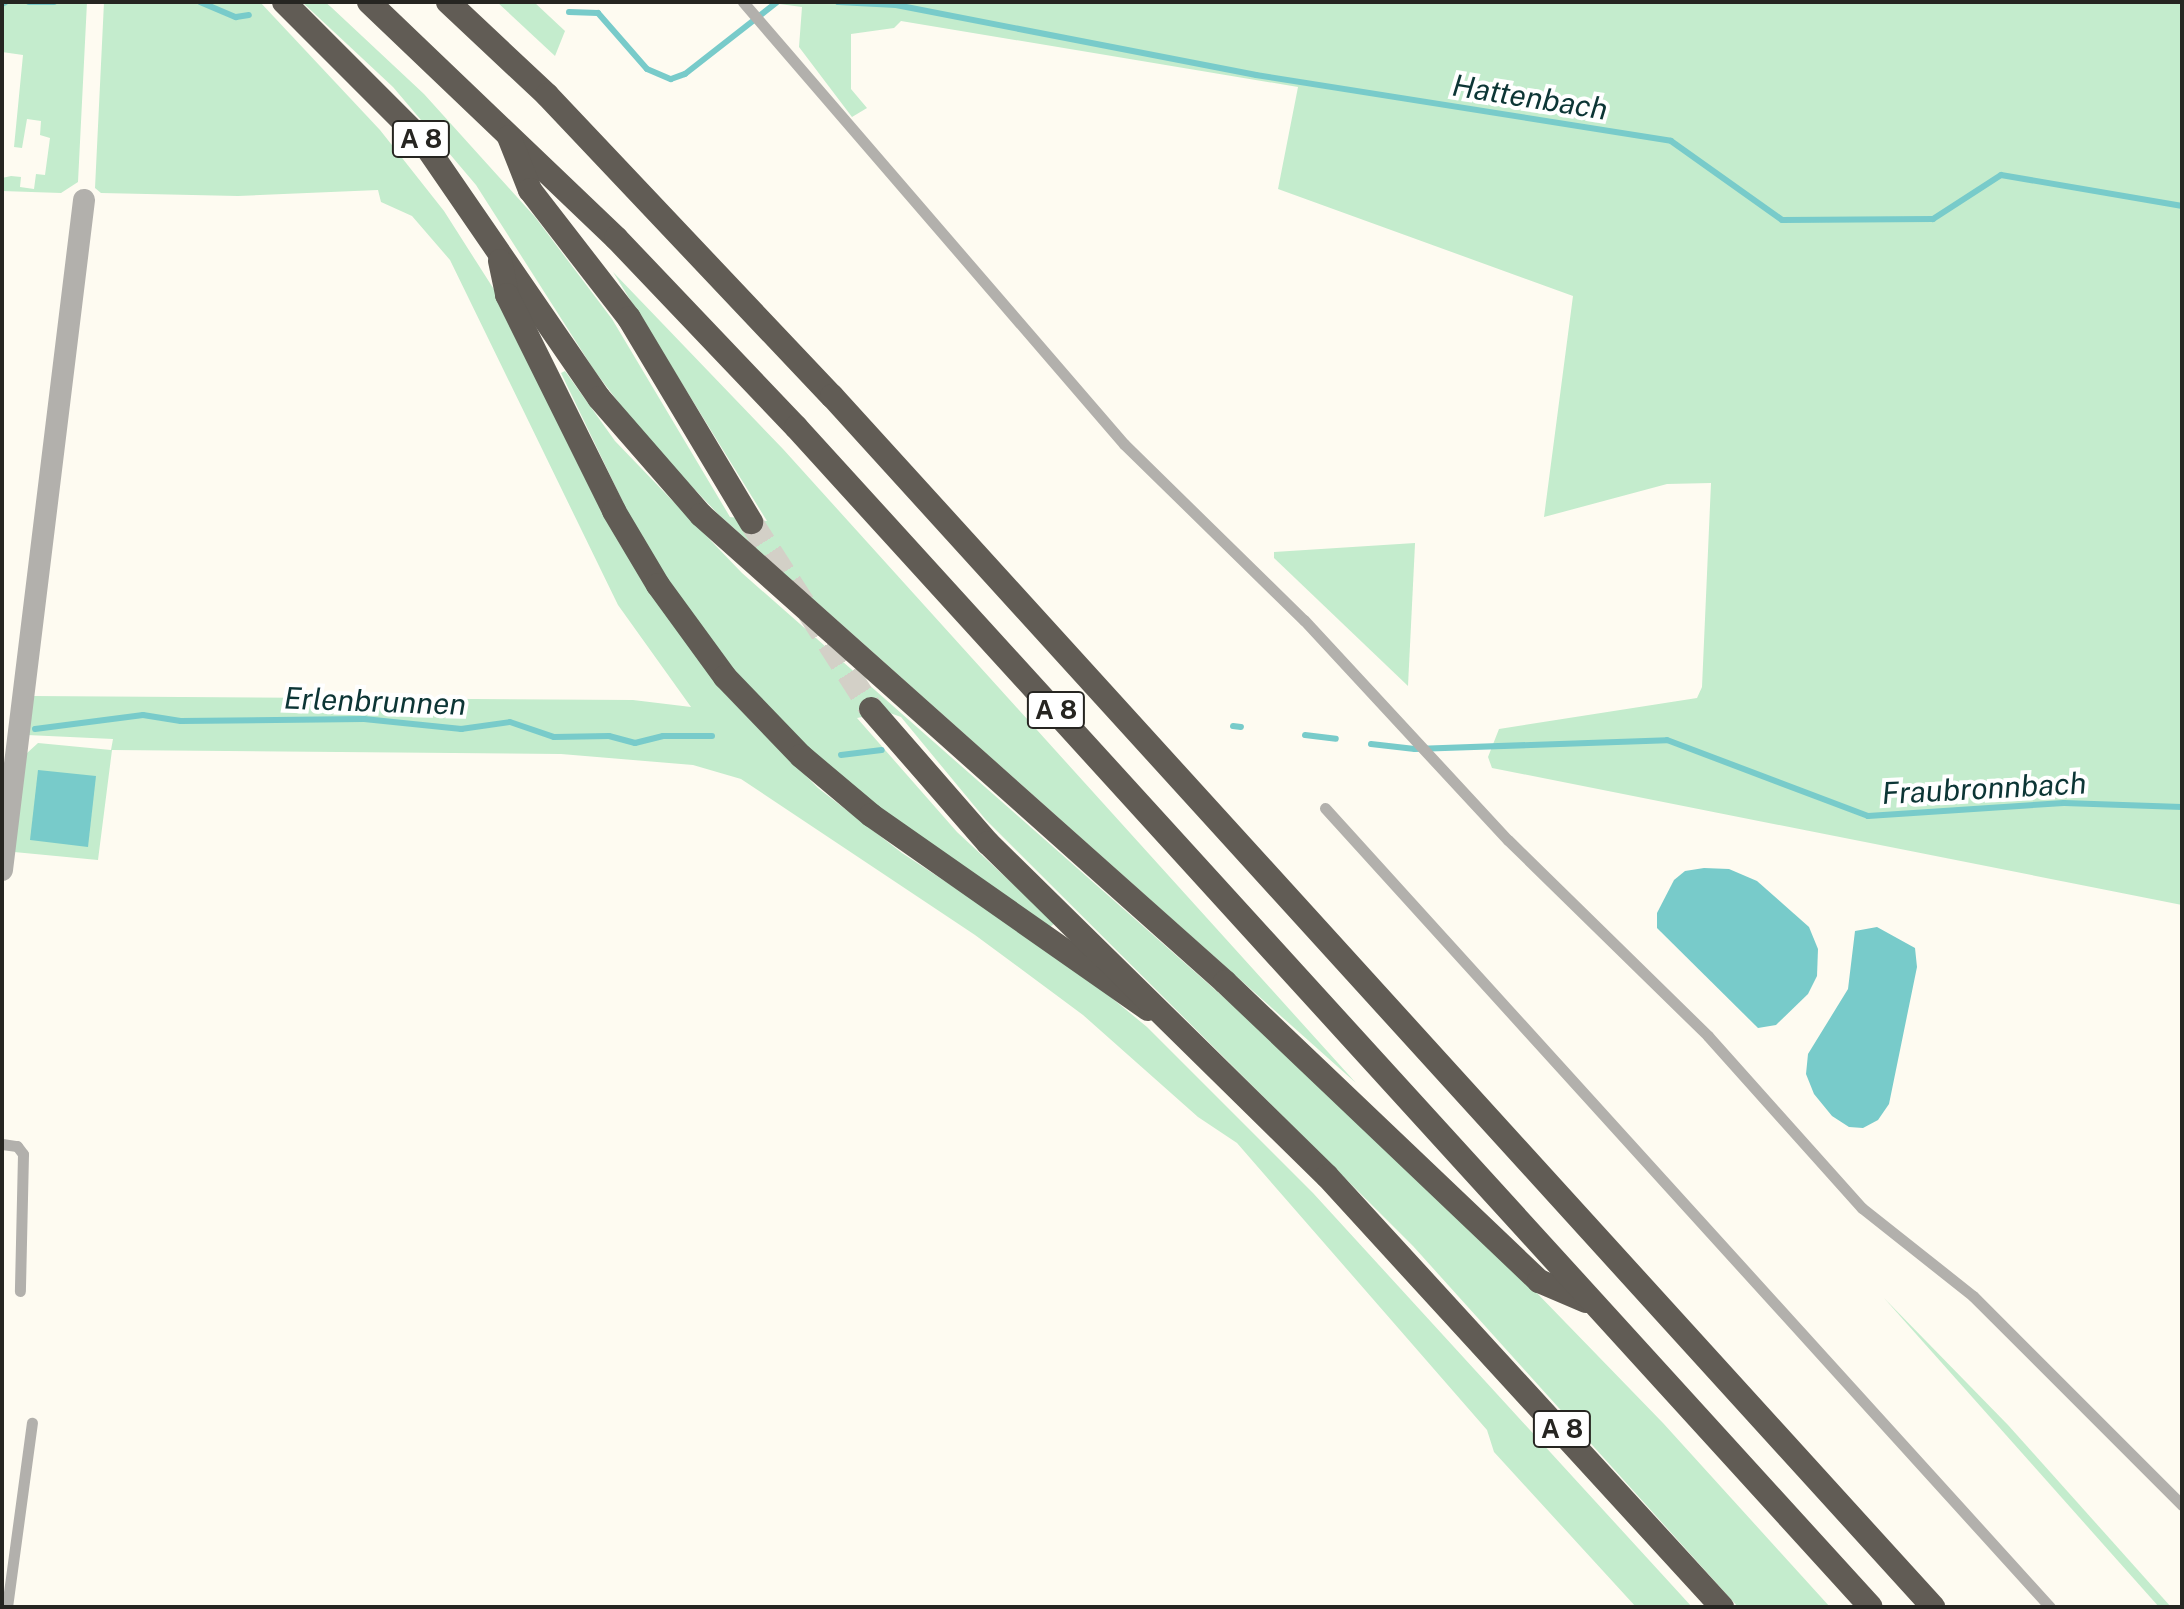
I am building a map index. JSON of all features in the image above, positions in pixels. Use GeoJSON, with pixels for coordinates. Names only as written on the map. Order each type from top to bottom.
{"type":"FeatureCollection","features":[{"type":"Feature","properties":{"kind":"highway","name":"A 8"},"geometry":{"type":"LineString","coordinates":[[284,2],[421,139],[599,398],[701,515],[1225,982],[1539,1281],[1594,1305]]}},
{"type":"Feature","properties":{"kind":"highway","name":"A 8"},"geometry":{"type":"LineString","coordinates":[[369,2],[505,128],[876,513],[1871,1607]]}},
{"type":"Feature","properties":{"kind":"highway","name":"A 8"},"geometry":{"type":"LineString","coordinates":[[448,2],[547,95],[832,396],[1933,1607]]}},
{"type":"Feature","properties":{"kind":"highway","name":"A 8"},"geometry":{"type":"LineString","coordinates":[[505,128],[530,190],[629,318],[751,522]]}},
{"type":"Feature","properties":{"kind":"highway"},"geometry":{"type":"LineString","coordinates":[[495,243],[507,295],[614,511],[658,585],[725,677],[801,756],[871,815],[1050,938],[1118,993],[1178,1025]]}},
{"type":"Feature","properties":{"kind":"highway","name":"A 8"},"geometry":{"type":"LineString","coordinates":[[871,709],[988,843],[1178,1025],[1400,1253],[1722,1607]]}},
{"type":"Feature","properties":{"kind":"street"},"geometry":{"type":"LineString","coordinates":[[2,870],[84,200]]}},
{"type":"Feature","properties":{"kind":"lane"},"geometry":{"type":"LineString","coordinates":[[745,4],[1087,405],[1304,620],[1430,756],[1708,1036],[1862,1208],[1973,1296],[2182,1505]]}},
{"type":"Feature","properties":{"kind":"lane"},"geometry":{"type":"LineString","coordinates":[[1325,808],[2050,1607]]}},
{"type":"Feature","properties":{"kind":"lane"},"geometry":{"type":"LineString","coordinates":[[2,1144],[17,1146],[23,1154],[20,1291]]}},
{"type":"Feature","properties":{"kind":"lane"},"geometry":{"type":"LineString","coordinates":[[7,1607],[32,1423]]}},
{"type":"Feature","properties":{"kind":"green space"},"geometry":{"type":"Polygon","coordinates":[[[2,2],[87,2],[78,182],[61,193],[2,191],[2,178],[11,176],[21,177],[20,187],[34,189],[36,174],[45,175],[50,138],[40,135],[41,121],[27,119],[22,148],[14,147],[23,55],[2,52],[2,2]]]}},
{"type":"Feature","properties":{"kind":"green space"},"geometry":{"type":"Polygon","coordinates":[[[104,2],[260,2],[380,130],[444,211],[502,302],[621,546],[726,695],[818,788],[902,853],[1068,962],[1147,1027],[1313,1193],[1692,1607],[1636,1607],[1494,1452],[1487,1430],[1237,1143],[1198,1117],[1083,1015],[975,935],[741,779],[693,765],[561,754],[112,750],[98,860],[14,852],[26,754],[38,743],[111,750],[113,739],[27,735],[33,696],[633,700],[691,707],[618,605],[450,260],[412,216],[381,202],[378,190],[238,196],[101,193],[95,188],[104,2]]]}},
{"type":"Feature","properties":{"kind":"green space"},"geometry":{"type":"Polygon","coordinates":[[[302,2],[325,2],[331,7],[424,94],[535,217],[612,319],[730,517],[767,521],[613,272],[783,449],[1356,1083],[718,514],[644,436],[594,370],[476,185],[393,87],[302,2]]]}},
{"type":"Feature","properties":{"kind":"green space"},"geometry":{"type":"Polygon","coordinates":[[[497,2],[534,2],[565,31],[555,56],[497,2]]]}},
{"type":"Feature","properties":{"kind":"green space"},"geometry":{"type":"Polygon","coordinates":[[[764,2],[2182,2],[2182,905],[1492,768],[1488,757],[1499,729],[1697,698],[1702,687],[1711,483],[1667,484],[1544,517],[1573,296],[1278,189],[1298,87],[901,21],[894,28],[851,34],[851,89],[867,108],[852,117],[799,47],[802,7],[764,2]]]}},
{"type":"Feature","properties":{"kind":"green space"},"geometry":{"type":"Polygon","coordinates":[[[565,371],[615,441],[742,573],[1279,1046],[1470,1224],[1663,1423],[1830,1607],[1738,1607],[1413,1246],[986,820],[901,717],[887,712],[857,718],[957,832],[1055,923],[1050,927],[940,854],[824,764],[776,718],[691,619],[633,523],[561,373],[565,371]]]}},
{"type":"Feature","properties":{"kind":"green space"},"geometry":{"type":"Polygon","coordinates":[[[1415,543],[1408,686],[1274,558],[1274,552],[1415,543]]]}},
{"type":"Feature","properties":{"kind":"green space"},"geometry":{"type":"Polygon","coordinates":[[[1884,1298],[2008,1425],[2171,1607],[2159,1607],[1884,1298]]]}},
{"type":"Feature","properties":{"kind":"water"},"geometry":{"type":"Polygon","coordinates":[[[38,770],[96,776],[88,847],[30,840],[38,770]]]}},
{"type":"Feature","properties":{"kind":"water"},"geometry":{"type":"Polygon","coordinates":[[[1729,869],[1757,881],[1809,927],[1818,949],[1817,976],[1808,994],[1776,1025],[1758,1028],[1657,928],[1657,913],[1674,880],[1685,871],[1729,869]]]}},
{"type":"Feature","properties":{"kind":"water"},"geometry":{"type":"Polygon","coordinates":[[[1877,927],[1915,948],[1917,967],[1889,1104],[1878,1120],[1863,1128],[1849,1127],[1832,1116],[1814,1094],[1806,1074],[1808,1054],[1848,989],[1855,931],[1877,927]]]}},
{"type":"Feature","properties":{"kind":"waterway","name":"Hattenbach"},"geometry":{"type":"LineString","coordinates":[[2,4],[6,2]]}},
{"type":"Feature","properties":{"kind":"waterway","name":"Hattenbach"},"geometry":{"type":"LineString","coordinates":[[29,2],[54,2]]}},
{"type":"Feature","properties":{"kind":"waterway","name":"Hattenbach"},"geometry":{"type":"LineString","coordinates":[[200,2],[236,17],[249,15]]}},
{"type":"Feature","properties":{"kind":"waterway","name":"Hattenbach"},"geometry":{"type":"LineString","coordinates":[[569,12],[598,13],[647,69],[671,79],[685,74],[777,2]]}},
{"type":"Feature","properties":{"kind":"waterway","name":"Hattenbach"},"geometry":{"type":"LineString","coordinates":[[838,2],[896,5],[1256,75],[1671,141],[1782,220],[1933,219],[2001,175],[2182,206]]}},
{"type":"Feature","properties":{"kind":"waterway","name":"Erlenbrunnen"},"geometry":{"type":"LineString","coordinates":[[35,729],[143,715],[181,721],[364,719],[461,729],[510,722],[554,737],[609,736],[635,743],[663,736],[712,736]]}},
{"type":"Feature","properties":{"kind":"waterway","name":"Fraubronnbach"},"geometry":{"type":"LineString","coordinates":[[1233,726],[1241,727]]}},
{"type":"Feature","properties":{"kind":"waterway","name":"Fraubronnbach"},"geometry":{"type":"LineString","coordinates":[[1305,735],[1336,739]]}},
{"type":"Feature","properties":{"kind":"waterway","name":"Fraubronnbach"},"geometry":{"type":"LineString","coordinates":[[1371,744],[1415,749],[1667,740],[1868,816],[2064,803],[2182,807]]}},
{"type":"Feature","properties":{"kind":"waterway","name":"Erlenbrunnen"},"geometry":{"type":"LineString","coordinates":[[841,755],[882,750]]}},
{"type":"Feature","properties":{"kind":"tunnel"},"geometry":{"type":"LineString","coordinates":[[751,522],[871,709]]}}]}
